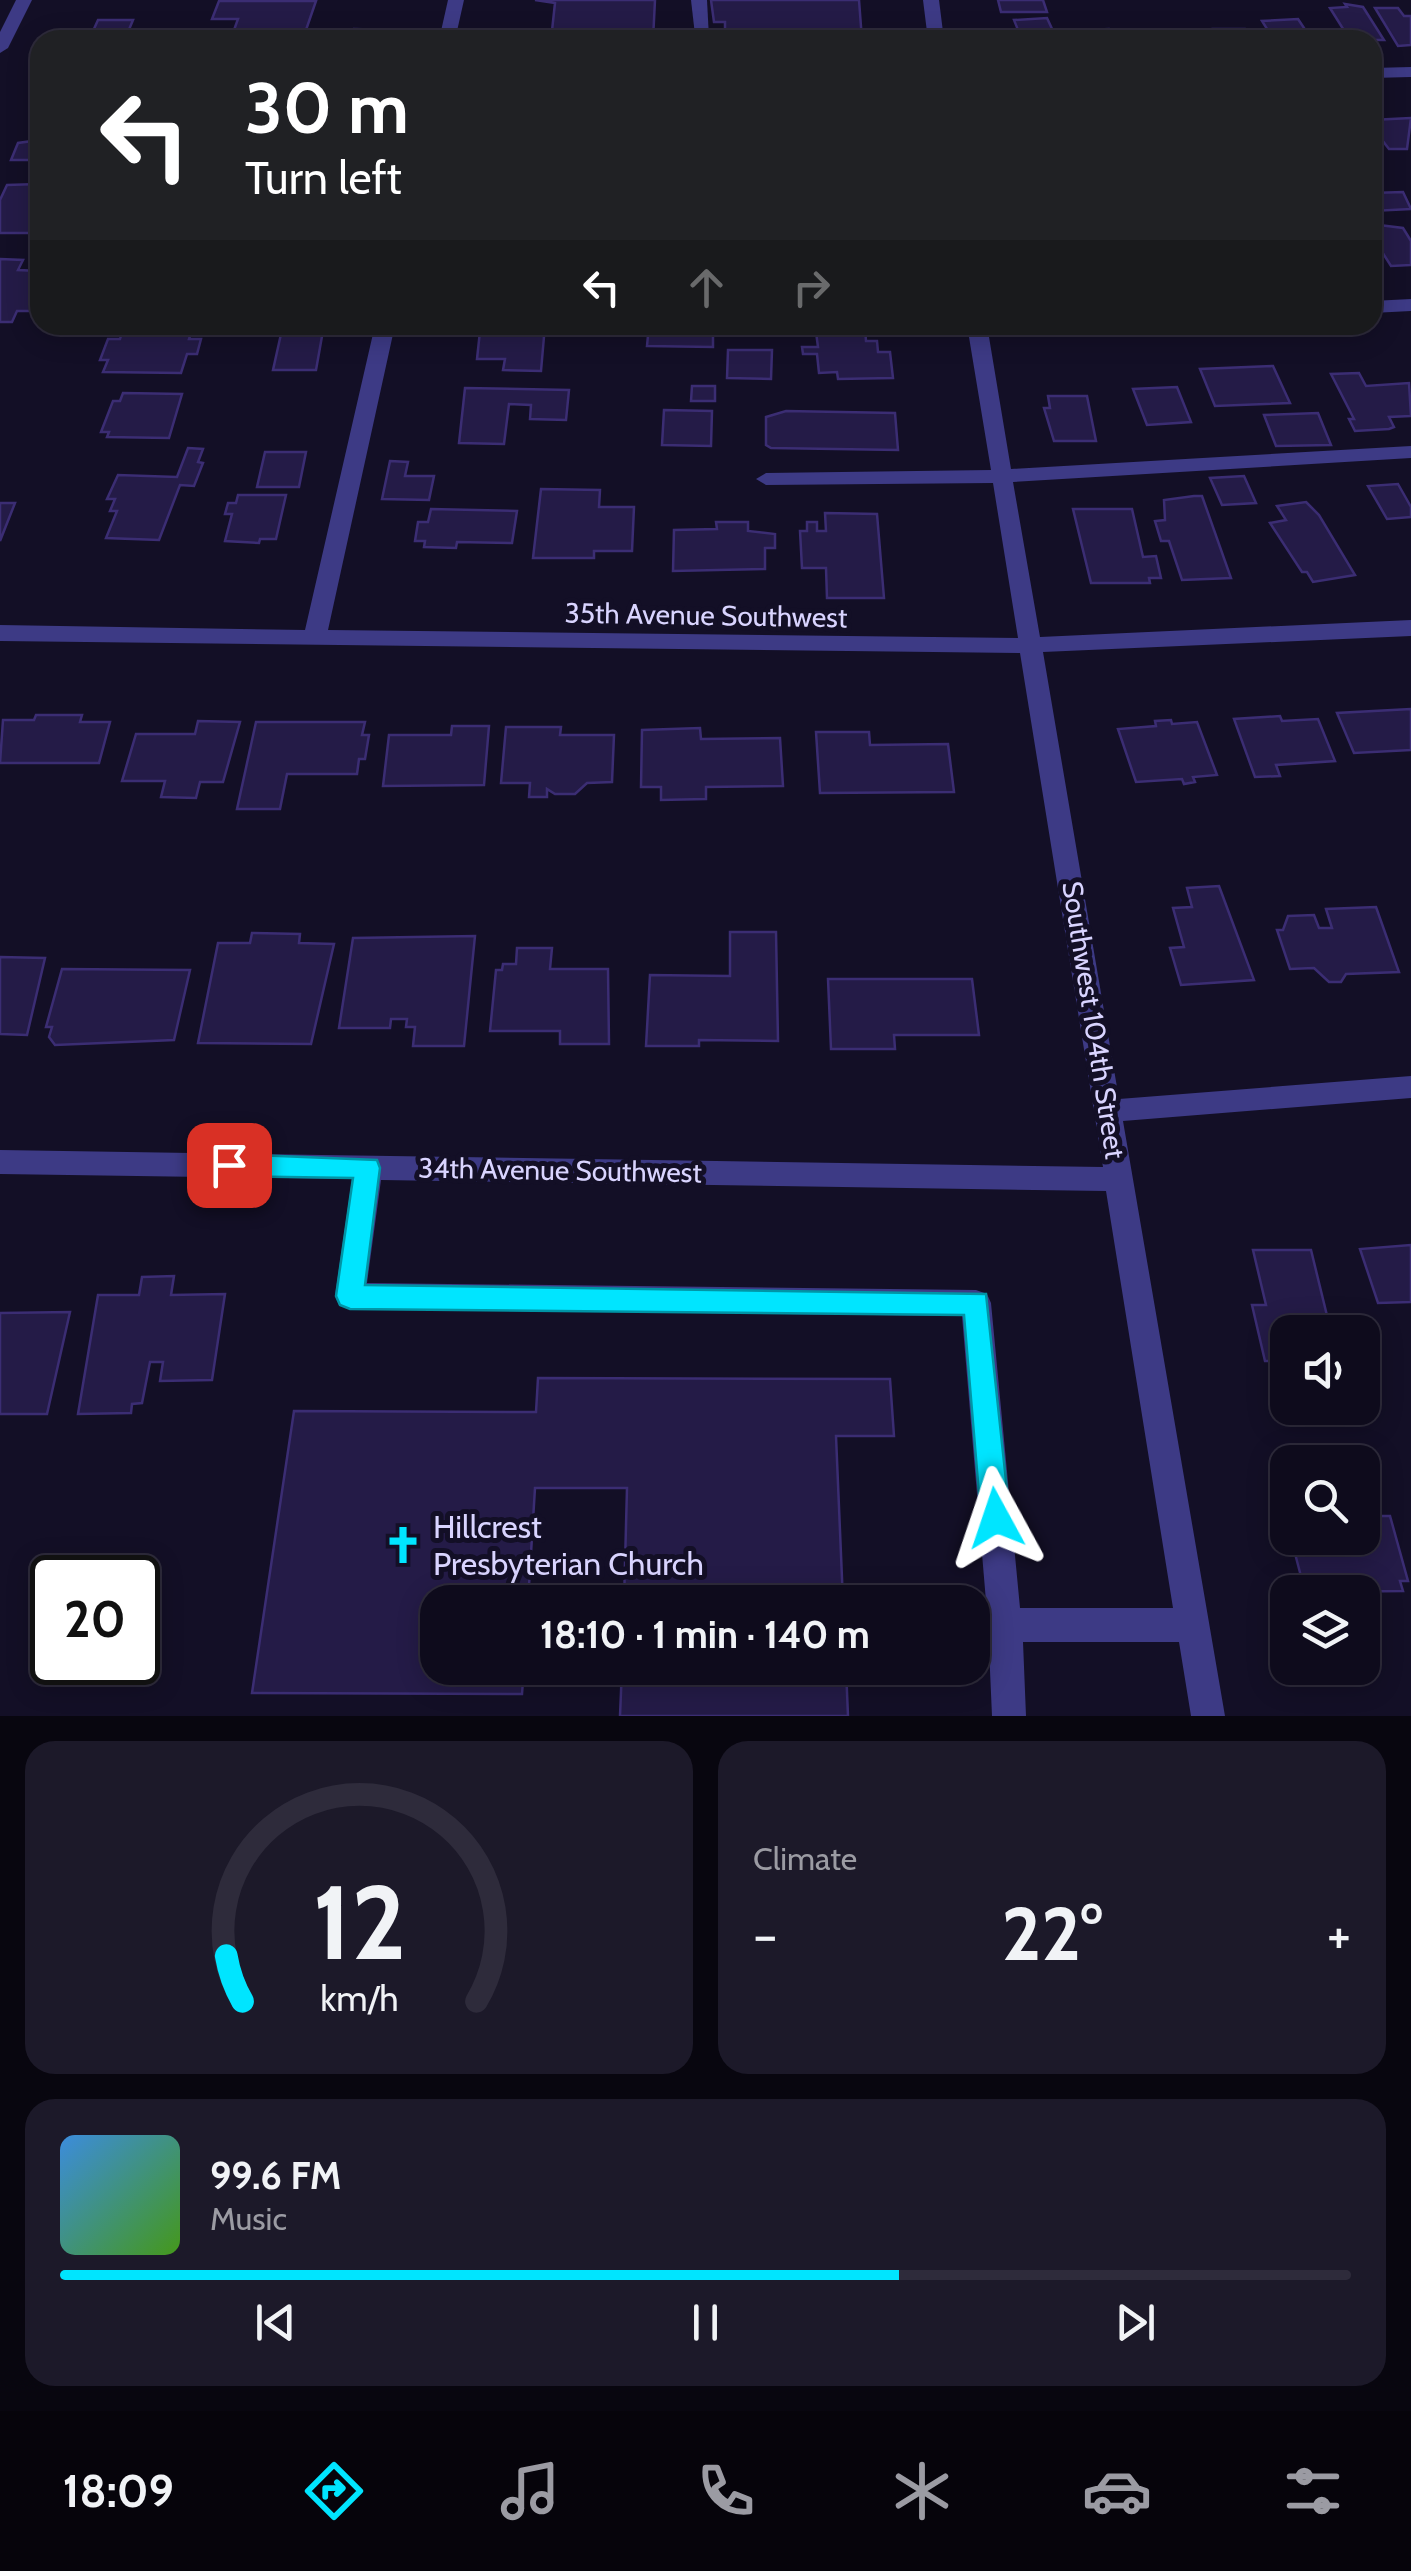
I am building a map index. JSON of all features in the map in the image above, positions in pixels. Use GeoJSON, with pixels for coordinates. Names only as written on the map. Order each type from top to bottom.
{"type":"FeatureCollection","features":[{"type":"Feature","properties":{"kind":"street"},"geometry":{"type":"LineString","coordinates":[[0,48],[24,0]]}},
{"type":"Feature","properties":{"kind":"street"},"geometry":{"type":"LineString","coordinates":[[449,30],[456,0]]}},
{"type":"Feature","properties":{"kind":"street"},"geometry":{"type":"LineString","coordinates":[[699,0],[703,30]]}},
{"type":"Feature","properties":{"kind":"street"},"geometry":{"type":"LineString","coordinates":[[931,0],[935,30]]}},
{"type":"Feature","properties":{"kind":"street"},"geometry":{"type":"LineString","coordinates":[[1382,73],[1411,72]]}},
{"type":"Feature","properties":{"kind":"street"},"geometry":{"type":"LineString","coordinates":[[1382,306],[1411,305]]}},
{"type":"Feature","properties":{"kind":"street"},"geometry":{"type":"LineString","coordinates":[[316,637],[383,335]]}},
{"type":"Feature","properties":{"kind":"street","name":"Southwest 104th Street"},"geometry":{"type":"LineString","coordinates":[[979,335],[1208,1716]]}},
{"type":"Feature","properties":{"kind":"street"},"geometry":{"type":"LineString","coordinates":[[766,479],[1000,476],[1411,452]]}},
{"type":"Feature","properties":{"kind":"street","name":"35th Avenue Southwest"},"geometry":{"type":"LineString","coordinates":[[0,633],[810,648],[1033,647],[1411,628]]}},
{"type":"Feature","properties":{"kind":"street"},"geometry":{"type":"LineString","coordinates":[[1109,1112],[1411,1086]]}},
{"type":"Feature","properties":{"kind":"street","name":"34th Avenue Southwest"},"geometry":{"type":"LineString","coordinates":[[0,1162],[1120,1179]]}},
{"type":"Feature","properties":{"kind":"street"},"geometry":{"type":"LineString","coordinates":[[368,1168],[350,1296],[976,1303],[1005,1625],[1009,1716]]}},
{"type":"Feature","properties":{"kind":"street"},"geometry":{"type":"LineString","coordinates":[[1005,1625],[1193,1625]]}},
{"type":"Feature","properties":{"kind":"building"},"geometry":{"type":"Polygon","coordinates":[[[535,0],[655,0],[654,30],[552,30],[555,3],[535,0]]]}},
{"type":"Feature","properties":{"kind":"building"},"geometry":{"type":"Polygon","coordinates":[[[711,0],[859,0],[861,30],[725,30],[725,22],[714,22],[711,0]]]}},
{"type":"Feature","properties":{"kind":"building"},"geometry":{"type":"Polygon","coordinates":[[[998,0],[1043,0],[1047,12],[1001,12],[998,0]]]}},
{"type":"Feature","properties":{"kind":"building"},"geometry":{"type":"Polygon","coordinates":[[[219,1],[316,1],[306,30],[234,30],[238,19],[212,19],[219,1]]]}},
{"type":"Feature","properties":{"kind":"building"},"geometry":{"type":"Polygon","coordinates":[[[1345,4],[1363,7],[1378,30],[1344,30],[1330,8],[1347,7],[1345,4]]]}},
{"type":"Feature","properties":{"kind":"building"},"geometry":{"type":"Polygon","coordinates":[[[1375,8],[1398,8],[1404,16],[1411,16],[1411,45],[1398,46],[1375,8]]]}},
{"type":"Feature","properties":{"kind":"building"},"geometry":{"type":"Polygon","coordinates":[[[1047,18],[1053,30],[1018,30],[1014,20],[1047,18]]]}},
{"type":"Feature","properties":{"kind":"building"},"geometry":{"type":"Polygon","coordinates":[[[1298,19],[1305,30],[1268,30],[1262,21],[1298,19]]]}},
{"type":"Feature","properties":{"kind":"building"},"geometry":{"type":"Polygon","coordinates":[[[98,20],[133,20],[129,30],[94,30],[98,20]]]}},
{"type":"Feature","properties":{"kind":"building"},"geometry":{"type":"Polygon","coordinates":[[[1411,118],[1407,149],[1389,149],[1382,140],[1382,119],[1411,118]]]}},
{"type":"Feature","properties":{"kind":"building"},"geometry":{"type":"Polygon","coordinates":[[[30,141],[30,160],[11,160],[18,143],[30,141]]]}},
{"type":"Feature","properties":{"kind":"building"},"geometry":{"type":"Polygon","coordinates":[[[30,184],[30,233],[0,233],[0,200],[7,185],[30,184]]]}},
{"type":"Feature","properties":{"kind":"building"},"geometry":{"type":"Polygon","coordinates":[[[1403,192],[1411,209],[1382,210],[1382,193],[1403,192]]]}},
{"type":"Feature","properties":{"kind":"building"},"geometry":{"type":"Polygon","coordinates":[[[1382,225],[1403,228],[1411,241],[1411,265],[1391,266],[1382,252],[1382,225]]]}},
{"type":"Feature","properties":{"kind":"building"},"geometry":{"type":"Polygon","coordinates":[[[0,259],[23,260],[18,270],[30,271],[30,311],[17,311],[12,322],[0,322],[0,259]]]}},
{"type":"Feature","properties":{"kind":"building"},"geometry":{"type":"Polygon","coordinates":[[[121,335],[190,335],[189,339],[201,339],[197,354],[187,354],[181,373],[103,372],[108,360],[100,360],[108,339],[120,339],[121,335]]]}},
{"type":"Feature","properties":{"kind":"building"},"geometry":{"type":"Polygon","coordinates":[[[281,335],[322,335],[316,370],[273,370],[281,335]]]}},
{"type":"Feature","properties":{"kind":"building"},"geometry":{"type":"Polygon","coordinates":[[[480,335],[544,335],[541,371],[503,370],[505,359],[477,359],[480,335]]]}},
{"type":"Feature","properties":{"kind":"building"},"geometry":{"type":"Polygon","coordinates":[[[648,335],[713,335],[713,347],[647,346],[648,335]]]}},
{"type":"Feature","properties":{"kind":"building"},"geometry":{"type":"Polygon","coordinates":[[[816,335],[866,335],[866,341],[877,341],[878,352],[890,352],[893,378],[838,379],[837,372],[819,373],[817,354],[803,354],[802,347],[818,347],[816,335]]]}},
{"type":"Feature","properties":{"kind":"building"},"geometry":{"type":"Polygon","coordinates":[[[728,350],[772,350],[771,379],[727,378],[728,350]]]}},
{"type":"Feature","properties":{"kind":"building"},"geometry":{"type":"Polygon","coordinates":[[[1273,366],[1290,403],[1215,406],[1200,369],[1273,366]]]}},
{"type":"Feature","properties":{"kind":"building"},"geometry":{"type":"Polygon","coordinates":[[[1359,373],[1366,386],[1409,383],[1411,416],[1389,417],[1394,427],[1389,429],[1355,431],[1349,419],[1354,419],[1331,374],[1359,373]]]}},
{"type":"Feature","properties":{"kind":"building"},"geometry":{"type":"Polygon","coordinates":[[[692,386],[715,386],[715,401],[691,401],[692,386]]]}},
{"type":"Feature","properties":{"kind":"building"},"geometry":{"type":"Polygon","coordinates":[[[1177,387],[1191,422],[1147,425],[1133,389],[1177,387]]]}},
{"type":"Feature","properties":{"kind":"building"},"geometry":{"type":"Polygon","coordinates":[[[465,388],[569,390],[566,420],[530,419],[531,405],[509,404],[504,444],[459,443],[465,388]]]}},
{"type":"Feature","properties":{"kind":"building"},"geometry":{"type":"Polygon","coordinates":[[[123,393],[182,394],[169,438],[107,437],[109,432],[101,432],[113,401],[120,401],[123,393]]]}},
{"type":"Feature","properties":{"kind":"building"},"geometry":{"type":"Polygon","coordinates":[[[1048,396],[1087,396],[1096,441],[1054,441],[1044,408],[1050,408],[1048,396]]]}},
{"type":"Feature","properties":{"kind":"building"},"geometry":{"type":"Polygon","coordinates":[[[664,410],[712,411],[711,446],[662,445],[664,410]]]}},
{"type":"Feature","properties":{"kind":"building"},"geometry":{"type":"Polygon","coordinates":[[[786,411],[895,413],[898,450],[771,448],[766,445],[766,417],[786,411]]]}},
{"type":"Feature","properties":{"kind":"building"},"geometry":{"type":"Polygon","coordinates":[[[1318,413],[1331,445],[1276,446],[1264,415],[1318,413]]]}},
{"type":"Feature","properties":{"kind":"building"},"geometry":{"type":"Polygon","coordinates":[[[188,448],[203,449],[198,462],[203,463],[194,486],[180,485],[159,540],[106,538],[117,511],[110,511],[115,499],[107,499],[118,475],[177,477],[188,448]]]}},
{"type":"Feature","properties":{"kind":"building"},"geometry":{"type":"Polygon","coordinates":[[[265,452],[306,452],[299,487],[257,487],[265,452]]]}},
{"type":"Feature","properties":{"kind":"building"},"geometry":{"type":"Polygon","coordinates":[[[390,461],[408,462],[405,476],[434,476],[429,500],[382,499],[390,461]]]}},
{"type":"Feature","properties":{"kind":"building"},"geometry":{"type":"Polygon","coordinates":[[[1244,476],[1256,503],[1222,505],[1210,478],[1244,476]]]}},
{"type":"Feature","properties":{"kind":"building"},"geometry":{"type":"Polygon","coordinates":[[[1398,484],[1411,507],[1411,517],[1387,519],[1368,486],[1398,484]]]}},
{"type":"Feature","properties":{"kind":"building"},"geometry":{"type":"Polygon","coordinates":[[[541,489],[600,490],[599,507],[634,507],[632,551],[594,551],[594,558],[533,558],[541,489]]]}},
{"type":"Feature","properties":{"kind":"building"},"geometry":{"type":"Polygon","coordinates":[[[238,495],[286,495],[276,539],[260,539],[259,543],[225,541],[232,514],[225,514],[228,503],[236,503],[238,495]]]}},
{"type":"Feature","properties":{"kind":"building"},"geometry":{"type":"Polygon","coordinates":[[[1202,496],[1231,578],[1182,580],[1169,541],[1161,541],[1155,521],[1165,520],[1164,500],[1202,496]]]}},
{"type":"Feature","properties":{"kind":"building"},"geometry":{"type":"Polygon","coordinates":[[[1306,502],[1319,515],[1355,575],[1313,582],[1307,572],[1302,572],[1270,523],[1286,520],[1277,506],[1306,502]]]}},
{"type":"Feature","properties":{"kind":"building"},"geometry":{"type":"Polygon","coordinates":[[[0,503],[15,503],[0,541],[0,503]]]}},
{"type":"Feature","properties":{"kind":"building"},"geometry":{"type":"Polygon","coordinates":[[[431,509],[517,511],[512,543],[457,542],[456,548],[424,547],[425,541],[415,541],[418,522],[428,522],[431,509]]]}},
{"type":"Feature","properties":{"kind":"building"},"geometry":{"type":"Polygon","coordinates":[[[1073,509],[1132,509],[1143,557],[1156,556],[1161,578],[1149,578],[1150,583],[1091,583],[1073,509]]]}},
{"type":"Feature","properties":{"kind":"building"},"geometry":{"type":"Polygon","coordinates":[[[825,513],[877,514],[884,598],[827,598],[826,568],[802,568],[800,531],[807,531],[807,522],[817,522],[817,531],[826,531],[825,513]]]}},
{"type":"Feature","properties":{"kind":"building"},"geometry":{"type":"Polygon","coordinates":[[[716,522],[748,522],[748,531],[775,534],[775,548],[765,548],[765,569],[673,571],[674,530],[717,529],[716,522]]]}},
{"type":"Feature","properties":{"kind":"building"},"geometry":{"type":"Polygon","coordinates":[[[1411,709],[1411,750],[1354,753],[1337,713],[1411,709]]]}},
{"type":"Feature","properties":{"kind":"building"},"geometry":{"type":"Polygon","coordinates":[[[36,715],[82,715],[80,722],[110,722],[99,763],[0,763],[3,720],[34,720],[36,715]]]}},
{"type":"Feature","properties":{"kind":"building"},"geometry":{"type":"Polygon","coordinates":[[[1280,716],[1282,721],[1318,719],[1335,761],[1276,765],[1280,776],[1255,777],[1234,719],[1280,716]]]}},
{"type":"Feature","properties":{"kind":"building"},"geometry":{"type":"Polygon","coordinates":[[[1171,720],[1172,724],[1197,722],[1217,775],[1193,777],[1195,782],[1184,784],[1182,779],[1136,782],[1118,729],[1156,726],[1155,721],[1171,720]]]}},
{"type":"Feature","properties":{"kind":"building"},"geometry":{"type":"Polygon","coordinates":[[[198,721],[240,722],[223,782],[200,782],[196,798],[161,797],[165,781],[122,781],[136,734],[195,734],[198,721]]]}},
{"type":"Feature","properties":{"kind":"building"},"geometry":{"type":"Polygon","coordinates":[[[256,722],[365,722],[362,735],[369,735],[365,759],[359,759],[357,774],[287,774],[280,809],[237,809],[256,722]]]}},
{"type":"Feature","properties":{"kind":"building"},"geometry":{"type":"Polygon","coordinates":[[[452,726],[489,726],[484,785],[383,786],[389,735],[451,735],[452,726]]]}},
{"type":"Feature","properties":{"kind":"building"},"geometry":{"type":"Polygon","coordinates":[[[506,727],[561,727],[560,735],[614,735],[612,782],[587,783],[575,794],[555,794],[547,789],[547,797],[529,797],[530,783],[501,783],[506,727]]]}},
{"type":"Feature","properties":{"kind":"building"},"geometry":{"type":"Polygon","coordinates":[[[700,728],[701,739],[780,738],[783,786],[706,787],[706,799],[661,800],[661,787],[641,787],[642,730],[700,728]]]}},
{"type":"Feature","properties":{"kind":"building"},"geometry":{"type":"Polygon","coordinates":[[[816,732],[869,732],[870,745],[948,744],[954,792],[820,793],[816,732]]]}},
{"type":"Feature","properties":{"kind":"building"},"geometry":{"type":"Polygon","coordinates":[[[1219,886],[1254,980],[1181,985],[1170,948],[1184,947],[1173,908],[1192,907],[1187,888],[1219,886]]]}},
{"type":"Feature","properties":{"kind":"building"},"geometry":{"type":"Polygon","coordinates":[[[1376,907],[1399,972],[1346,974],[1341,982],[1329,982],[1314,968],[1290,969],[1277,930],[1283,930],[1288,916],[1314,915],[1319,928],[1332,928],[1326,909],[1376,907]]]}},
{"type":"Feature","properties":{"kind":"building"},"geometry":{"type":"Polygon","coordinates":[[[730,932],[776,932],[778,1041],[699,1040],[699,1046],[646,1046],[650,975],[730,976],[730,932]]]}},
{"type":"Feature","properties":{"kind":"building"},"geometry":{"type":"Polygon","coordinates":[[[252,933],[300,934],[299,943],[334,944],[311,1044],[198,1043],[218,943],[250,943],[252,933]]]}},
{"type":"Feature","properties":{"kind":"building"},"geometry":{"type":"Polygon","coordinates":[[[475,936],[464,1046],[413,1046],[415,1027],[406,1027],[407,1019],[391,1019],[390,1028],[339,1028],[353,938],[475,936]]]}},
{"type":"Feature","properties":{"kind":"building"},"geometry":{"type":"Polygon","coordinates":[[[517,948],[552,948],[550,969],[608,969],[609,1044],[560,1044],[560,1031],[490,1031],[496,970],[502,970],[503,964],[516,964],[517,948]]]}},
{"type":"Feature","properties":{"kind":"building"},"geometry":{"type":"Polygon","coordinates":[[[0,957],[45,958],[27,1035],[0,1034],[0,957]]]}},
{"type":"Feature","properties":{"kind":"building"},"geometry":{"type":"Polygon","coordinates":[[[62,969],[190,970],[174,1040],[55,1045],[49,1037],[52,1027],[46,1027],[62,969]]]}},
{"type":"Feature","properties":{"kind":"building"},"geometry":{"type":"Polygon","coordinates":[[[828,979],[972,979],[979,1035],[894,1035],[895,1049],[831,1049],[828,979]]]}},
{"type":"Feature","properties":{"kind":"building"},"geometry":{"type":"Polygon","coordinates":[[[1411,1245],[1411,1302],[1378,1303],[1360,1249],[1411,1245]]]}},
{"type":"Feature","properties":{"kind":"building"},"geometry":{"type":"Polygon","coordinates":[[[1253,1250],[1311,1250],[1327,1315],[1270,1315],[1270,1361],[1265,1361],[1252,1305],[1266,1305],[1253,1250]]]}},
{"type":"Feature","properties":{"kind":"building"},"geometry":{"type":"Polygon","coordinates":[[[174,1276],[171,1295],[225,1294],[212,1380],[160,1381],[163,1362],[150,1362],[142,1403],[132,1404],[131,1413],[78,1414],[98,1295],[139,1295],[142,1277],[174,1276]]]}},
{"type":"Feature","properties":{"kind":"building"},"geometry":{"type":"Polygon","coordinates":[[[70,1312],[47,1414],[0,1414],[0,1313],[70,1312]]]}},
{"type":"Feature","properties":{"kind":"building","name":"Hillcrest Presbyterian Church"},"geometry":{"type":"Polygon","coordinates":[[[538,1378],[890,1379],[894,1436],[836,1436],[842,1585],[624,1585],[627,1488],[535,1488],[529,1585],[420,1585],[420,1685],[523,1685],[522,1694],[252,1693],[294,1411],[536,1412],[538,1378]]]}},
{"type":"Feature","properties":{"kind":"building"},"geometry":{"type":"Polygon","coordinates":[[[1380,1516],[1390,1516],[1408,1581],[1400,1581],[1403,1591],[1380,1591],[1380,1575],[1301,1575],[1295,1555],[1380,1555],[1380,1516]]]}},
{"type":"Feature","properties":{"kind":"building"},"geometry":{"type":"Polygon","coordinates":[[[621,1685],[847,1685],[848,1716],[620,1716],[621,1685]]]}},
{"type":"Feature","properties":{"kind":"place","name":"Hillcrest Presbyterian Church"},"geometry":{"type":"Point","coordinates":[403,1545]}},
{"type":"Feature","properties":{"kind":"route"},"geometry":{"type":"LineString","coordinates":[[229,1165],[368,1168],[350,1296],[976,1303],[996,1518]]}}]}
